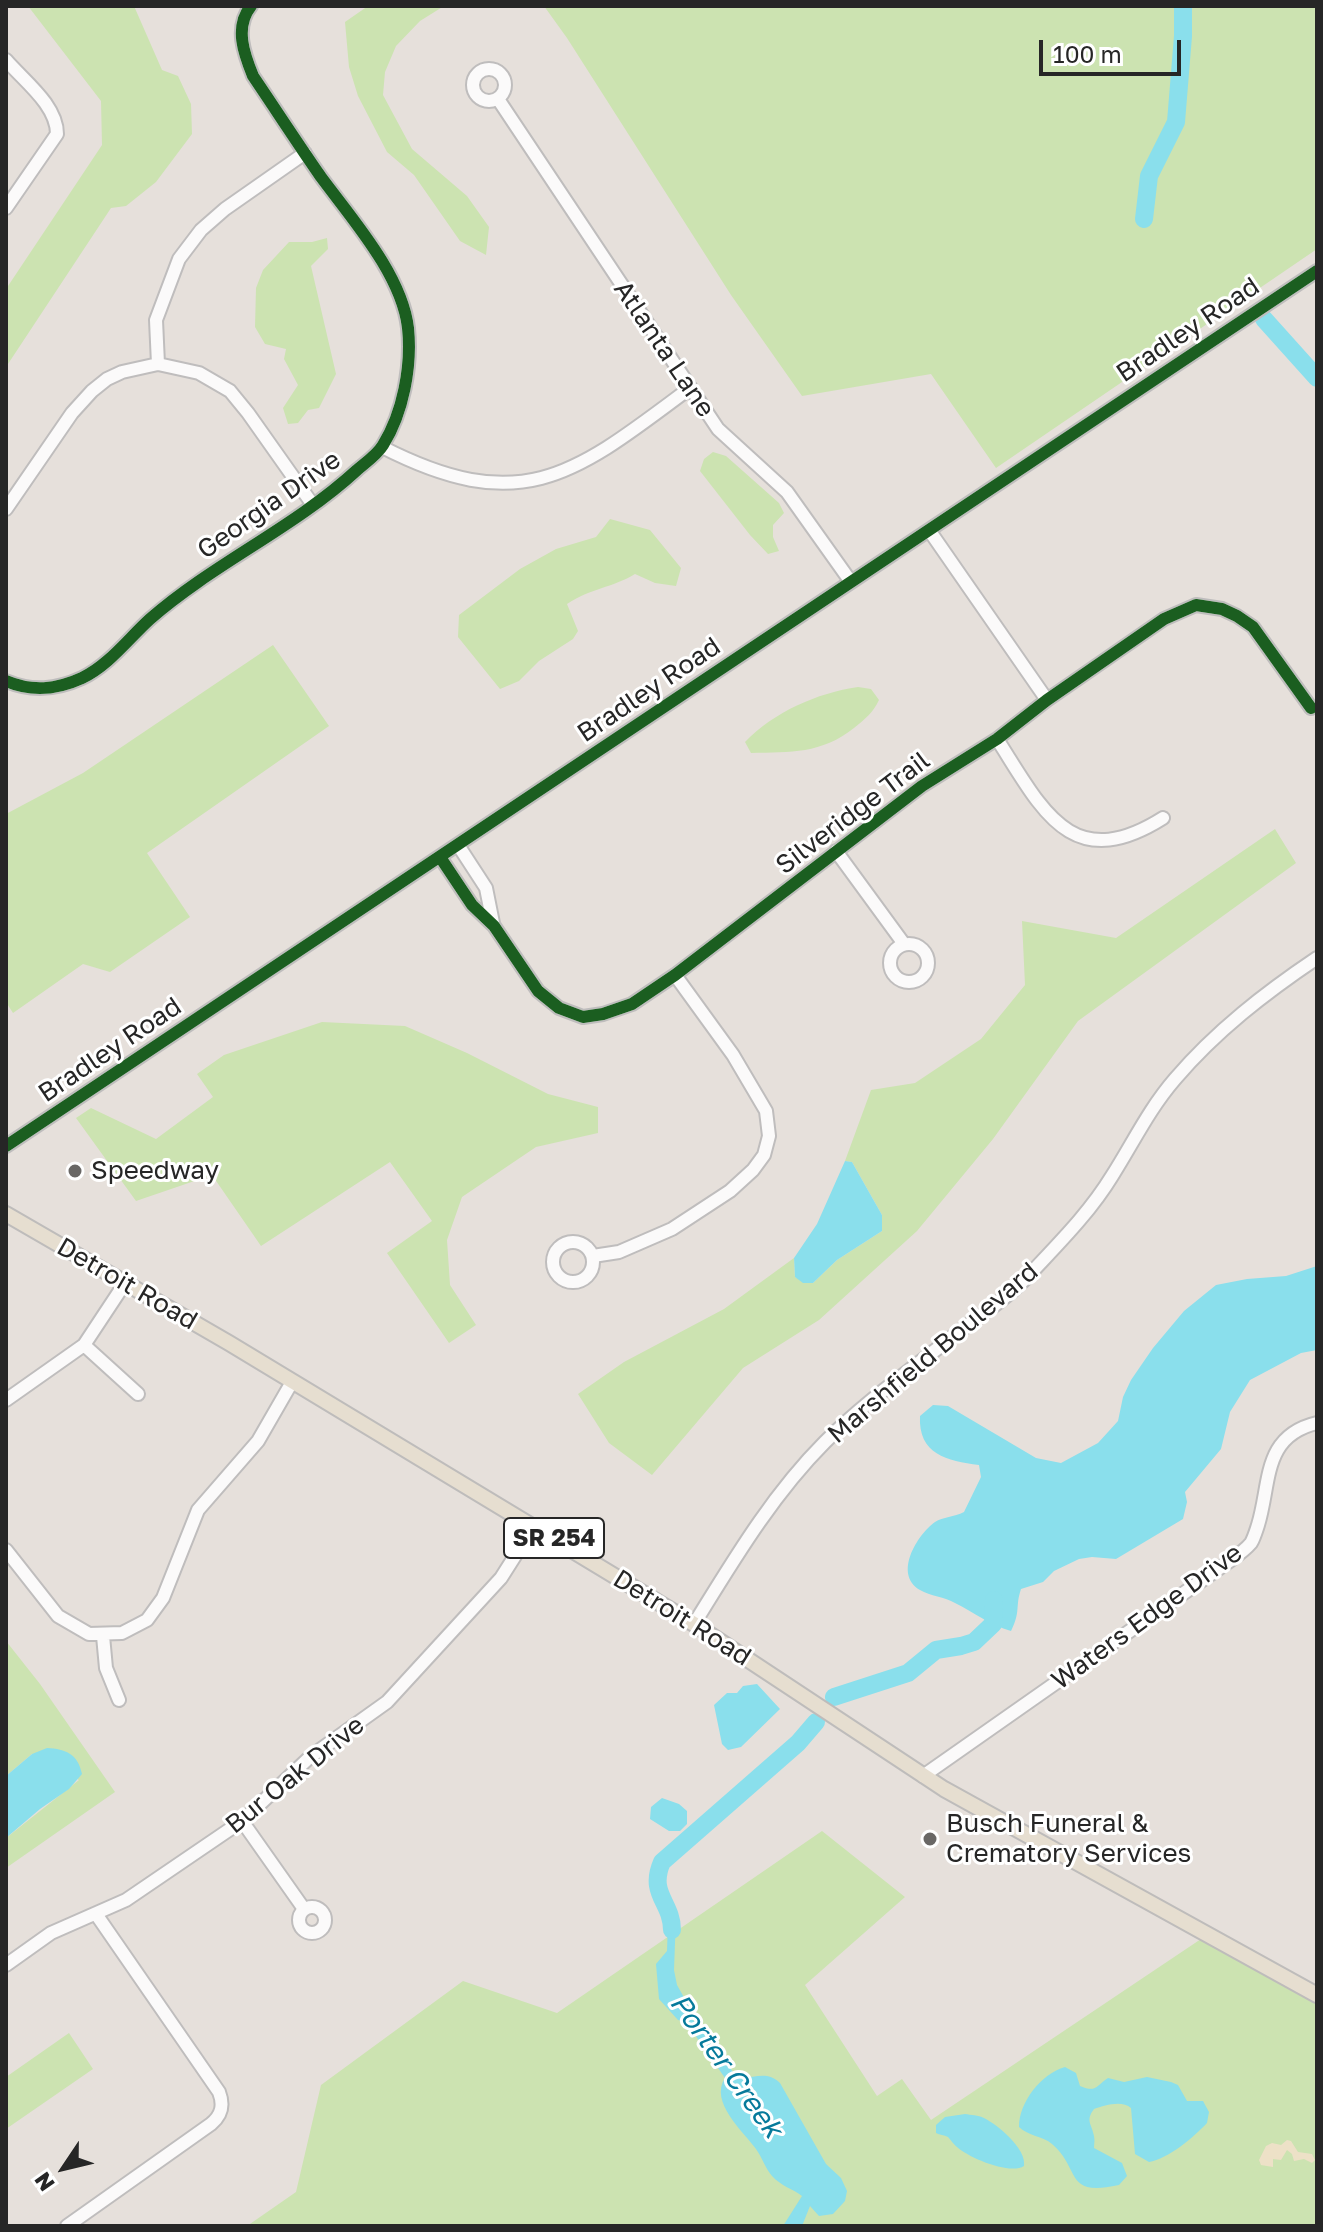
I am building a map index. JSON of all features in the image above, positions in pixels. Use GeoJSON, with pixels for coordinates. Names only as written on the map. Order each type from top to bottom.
{"type":"FeatureCollection","features":[{"type":"Feature","properties":{"kind":"main road","name":"Detroit Road"},"geometry":{"type":"LineString","coordinates":[[6,1214],[694,1624],[923,1776],[1008,1826],[1317,1995]]}},
{"type":"Feature","properties":{"kind":"street","name":"Georgia Drive"},"geometry":{"type":"LineString","coordinates":[[6,681],[23,688],[54,688],[83,678],[109,660],[150,619],[202,579],[338,487],[382,447],[402,403],[408,329],[403,305],[380,259],[253,76],[243,52],[241,32],[251,6]]}},
{"type":"Feature","properties":{"kind":"street"},"geometry":{"type":"LineString","coordinates":[[6,60],[11,76],[29,84],[49,110],[57,134],[6,208]]}},
{"type":"Feature","properties":{"kind":"street","name":"Atlanta Lane"},"geometry":{"type":"LineString","coordinates":[[498,99],[718,429],[787,492],[851,582]]}},
{"type":"Feature","properties":{"kind":"street"},"geometry":{"type":"LineString","coordinates":[[158,364],[156,320],[179,259],[201,230],[225,209],[305,153]]}},
{"type":"Feature","properties":{"kind":"street","name":"Bradley Road"},"geometry":{"type":"LineString","coordinates":[[6,1146],[1317,271]]}},
{"type":"Feature","properties":{"kind":"street"},"geometry":{"type":"LineString","coordinates":[[6,509],[72,413],[92,391],[122,372],[158,364],[199,373],[230,391],[313,505]]}},
{"type":"Feature","properties":{"kind":"street"},"geometry":{"type":"LineString","coordinates":[[382,447],[422,468],[466,481],[521,483],[569,470],[612,446],[690,388]]}},
{"type":"Feature","properties":{"kind":"street"},"geometry":{"type":"LineString","coordinates":[[929,530],[1047,700]]}},
{"type":"Feature","properties":{"kind":"street","name":"Silveridge Trail"},"geometry":{"type":"LineString","coordinates":[[440,857],[472,905],[494,926],[538,991],[559,1008],[583,1017],[603,1014],[632,1004],[675,975],[922,786],[997,739],[1047,700],[1164,619],[1196,605],[1222,609],[1253,627],[1311,708]]}},
{"type":"Feature","properties":{"kind":"street"},"geometry":{"type":"LineString","coordinates":[[997,739],[1039,804],[1071,835],[1100,840],[1127,838],[1163,818]]}},
{"type":"Feature","properties":{"kind":"street","name":"Silveridge Trail"},"geometry":{"type":"LineString","coordinates":[[458,845],[486,888],[494,926]]}},
{"type":"Feature","properties":{"kind":"street"},"geometry":{"type":"LineString","coordinates":[[836,851],[904,944]]}},
{"type":"Feature","properties":{"kind":"street","name":"Marshfield Boulevard"},"geometry":{"type":"LineString","coordinates":[[694,1624],[743,1545],[781,1492],[825,1442],[896,1380],[1027,1277],[1080,1220],[1174,1080],[1209,1042],[1262,996],[1317,958]]}},
{"type":"Feature","properties":{"kind":"street"},"geometry":{"type":"LineString","coordinates":[[593,1256],[619,1252],[672,1229],[730,1191],[764,1155],[769,1136],[766,1111],[733,1055],[675,975]]}},
{"type":"Feature","properties":{"kind":"street"},"geometry":{"type":"LineString","coordinates":[[6,1400],[84,1345],[125,1283]]}},
{"type":"Feature","properties":{"kind":"street"},"geometry":{"type":"LineString","coordinates":[[84,1345],[138,1394]]}},
{"type":"Feature","properties":{"kind":"street"},"geometry":{"type":"LineString","coordinates":[[6,1550],[58,1616],[89,1634],[103,1636],[122,1633],[147,1620],[163,1598],[198,1510],[258,1441],[292,1382]]}},
{"type":"Feature","properties":{"kind":"street","name":"Waters Edge Drive"},"geometry":{"type":"LineString","coordinates":[[923,1776],[1231,1560],[1252,1542],[1275,1452],[1294,1432],[1317,1423]]}},
{"type":"Feature","properties":{"kind":"street","name":"Bur Oak Drive"},"geometry":{"type":"LineString","coordinates":[[6,1965],[51,1933],[133,1895],[242,1821],[310,1757],[398,1692],[501,1578],[534,1526]]}},
{"type":"Feature","properties":{"kind":"street"},"geometry":{"type":"LineString","coordinates":[[103,1636],[109,1679],[119,1700]]}},
{"type":"Feature","properties":{"kind":"street"},"geometry":{"type":"LineString","coordinates":[[242,1821],[304,1909]]}},
{"type":"Feature","properties":{"kind":"street"},"geometry":{"type":"LineString","coordinates":[[67,2226],[211,2124],[220,2113],[222,2104],[219,2092],[96,1914]]}},
{"type":"Feature","properties":{"kind":"green space"},"geometry":{"type":"Polygon","coordinates":[[[28,6],[134,6],[162,70],[178,76],[191,104],[192,134],[156,182],[126,206],[111,208],[6,367],[6,289],[102,145],[101,101],[28,6]]]}},
{"type":"Feature","properties":{"kind":"green space"},"geometry":{"type":"Polygon","coordinates":[[[368,6],[444,6],[420,21],[396,46],[385,72],[383,95],[412,149],[467,196],[489,227],[486,255],[460,241],[414,175],[387,152],[358,96],[349,67],[345,22],[368,6]]]}},
{"type":"Feature","properties":{"kind":"green space"},"geometry":{"type":"Polygon","coordinates":[[[544,6],[1317,6],[1317,249],[996,468],[931,374],[802,396],[731,295],[544,6]]]}},
{"type":"Feature","properties":{"kind":"green space"},"geometry":{"type":"Polygon","coordinates":[[[327,238],[328,249],[311,266],[336,374],[319,408],[308,410],[298,423],[288,424],[283,408],[298,385],[284,359],[286,349],[265,344],[255,327],[256,288],[263,270],[289,242],[312,242],[327,238]]]}},
{"type":"Feature","properties":{"kind":"green space"},"geometry":{"type":"Polygon","coordinates":[[[713,452],[726,456],[779,503],[784,513],[773,525],[773,537],[779,551],[768,554],[700,471],[704,459],[713,452]]]}},
{"type":"Feature","properties":{"kind":"green space"},"geometry":{"type":"Polygon","coordinates":[[[610,519],[650,530],[681,568],[676,586],[655,583],[635,574],[567,604],[578,631],[573,639],[539,661],[519,681],[500,689],[458,637],[459,615],[520,569],[556,549],[596,537],[610,519]]]}},
{"type":"Feature","properties":{"kind":"green space"},"geometry":{"type":"Polygon","coordinates":[[[273,645],[329,726],[147,853],[190,917],[110,972],[83,964],[13,1013],[6,1002],[6,814],[83,773],[273,645]]]}},
{"type":"Feature","properties":{"kind":"green space"},"geometry":{"type":"Polygon","coordinates":[[[858,687],[871,689],[879,700],[868,716],[842,736],[805,750],[751,753],[745,742],[783,713],[812,699],[858,687]]]}},
{"type":"Feature","properties":{"kind":"green space"},"geometry":{"type":"Polygon","coordinates":[[[1275,829],[1296,863],[1078,1021],[993,1139],[917,1231],[819,1320],[743,1368],[652,1475],[609,1443],[578,1394],[624,1362],[724,1309],[794,1258],[795,1277],[813,1283],[837,1260],[882,1231],[882,1215],[852,1162],[845,1161],[871,1090],[915,1083],[981,1039],[1025,985],[1022,921],[1116,938],[1275,829]]]}},
{"type":"Feature","properties":{"kind":"green space"},"geometry":{"type":"Polygon","coordinates":[[[322,1022],[405,1026],[548,1094],[598,1107],[598,1133],[536,1147],[462,1197],[447,1240],[450,1285],[476,1325],[449,1343],[387,1253],[432,1221],[390,1162],[261,1246],[212,1175],[136,1201],[76,1118],[91,1108],[156,1139],[213,1097],[197,1074],[224,1055],[322,1022]]]}},
{"type":"Feature","properties":{"kind":"green space"},"geometry":{"type":"Polygon","coordinates":[[[6,1641],[40,1684],[115,1792],[6,1868],[6,1838],[79,1780],[32,1754],[6,1776],[6,1641]]]}},
{"type":"Feature","properties":{"kind":"green space"},"geometry":{"type":"Polygon","coordinates":[[[822,1831],[905,1897],[805,1985],[877,2096],[902,2079],[931,2120],[1201,1939],[1317,2004],[1317,2226],[247,2226],[296,2192],[321,2085],[463,1981],[557,2013],[822,1831]]]}},
{"type":"Feature","properties":{"kind":"green space"},"geometry":{"type":"Polygon","coordinates":[[[69,2033],[93,2069],[6,2129],[6,2077],[69,2033]]]}},
{"type":"Feature","properties":{"kind":"sand"},"geometry":{"type":"Polygon","coordinates":[[[1287,2140],[1298,2152],[1312,2154],[1315,2160],[1312,2163],[1304,2159],[1294,2161],[1287,2150],[1281,2160],[1273,2159],[1273,2167],[1261,2165],[1259,2160],[1266,2146],[1272,2143],[1281,2145],[1287,2140]]]}},
{"type":"Feature","properties":{"kind":"water"},"geometry":{"type":"Polygon","coordinates":[[[845,1161],[852,1162],[882,1215],[882,1231],[837,1260],[813,1283],[803,1283],[795,1277],[794,1258],[817,1224],[845,1161]]]}},
{"type":"Feature","properties":{"kind":"water"},"geometry":{"type":"Polygon","coordinates":[[[1317,1266],[1317,1350],[1301,1353],[1250,1380],[1230,1412],[1221,1449],[1185,1492],[1187,1502],[1183,1519],[1116,1559],[1079,1559],[1054,1571],[1043,1582],[1021,1589],[1011,1631],[951,1601],[924,1592],[912,1583],[908,1565],[915,1545],[935,1522],[964,1512],[981,1477],[979,1465],[946,1458],[929,1447],[921,1429],[920,1416],[933,1405],[948,1406],[1036,1458],[1061,1463],[1098,1443],[1118,1421],[1123,1397],[1131,1380],[1153,1348],[1184,1311],[1216,1285],[1286,1276],[1317,1266]]]}},
{"type":"Feature","properties":{"kind":"water"},"geometry":{"type":"Polygon","coordinates":[[[757,1684],[780,1709],[741,1747],[728,1750],[722,1744],[714,1705],[727,1693],[737,1693],[743,1686],[757,1684]]]}},
{"type":"Feature","properties":{"kind":"water"},"geometry":{"type":"Polygon","coordinates":[[[47,1748],[70,1754],[78,1762],[82,1774],[69,1789],[6,1838],[6,1776],[32,1754],[47,1748]]]}},
{"type":"Feature","properties":{"kind":"water"},"geometry":{"type":"Polygon","coordinates":[[[662,1798],[679,1804],[687,1811],[687,1824],[680,1831],[669,1831],[650,1819],[651,1807],[662,1798]]]}},
{"type":"Feature","properties":{"kind":"water"},"geometry":{"type":"Polygon","coordinates":[[[673,1909],[676,1916],[674,1970],[677,1985],[690,2008],[690,2016],[737,2077],[764,2076],[780,2083],[826,2164],[841,2178],[847,2191],[845,2201],[833,2214],[819,2216],[810,2206],[802,2226],[783,2226],[802,2196],[770,2173],[724,2106],[721,2087],[725,2078],[686,2022],[678,2020],[659,1999],[656,1964],[667,1951],[668,1921],[664,1910],[673,1909]]]}},
{"type":"Feature","properties":{"kind":"water"},"geometry":{"type":"Polygon","coordinates":[[[1065,2067],[1076,2073],[1080,2086],[1089,2089],[1096,2088],[1108,2078],[1124,2082],[1147,2077],[1171,2082],[1178,2085],[1187,2101],[1203,2101],[1209,2112],[1207,2123],[1172,2152],[1149,2162],[1135,2154],[1131,2108],[1118,2104],[1094,2109],[1090,2120],[1094,2148],[1122,2163],[1127,2176],[1119,2185],[1101,2188],[1081,2184],[1052,2144],[1019,2127],[1023,2108],[1033,2090],[1048,2076],[1065,2067]]]}},
{"type":"Feature","properties":{"kind":"water"},"geometry":{"type":"Polygon","coordinates":[[[965,2114],[984,2118],[1004,2132],[1021,2152],[1024,2166],[1009,2168],[990,2164],[971,2156],[956,2147],[948,2137],[936,2133],[936,2125],[945,2117],[965,2114]]]}},
{"type":"Feature","properties":{"kind":"waterway","name":"Porter Creek"},"geometry":{"type":"LineString","coordinates":[[1144,219],[1149,176],[1176,122],[1183,6]]}},
{"type":"Feature","properties":{"kind":"waterway","name":"Porter Creek"},"geometry":{"type":"LineString","coordinates":[[1264,319],[1317,378]]}},
{"type":"Feature","properties":{"kind":"waterway","name":"Porter Creek"},"geometry":{"type":"LineString","coordinates":[[834,1697],[908,1673],[936,1650],[974,1642],[993,1624],[994,1600]]}},
{"type":"Feature","properties":{"kind":"waterway","name":"Porter Creek"},"geometry":{"type":"LineString","coordinates":[[672,1930],[659,1890],[658,1873],[662,1862],[798,1743],[816,1722]]}},
{"type":"Feature","properties":{"kind":"cycle path"},"geometry":{"type":"LineString","coordinates":[[6,681],[25,687],[44,688],[72,682],[92,673],[150,619],[200,580],[333,491],[378,452],[396,419],[409,358],[404,308],[374,248],[321,177],[253,76],[242,41],[243,23],[251,6]]}},
{"type":"Feature","properties":{"kind":"cycle path"},"geometry":{"type":"LineString","coordinates":[[6,1146],[1317,271]]}},
{"type":"Feature","properties":{"kind":"cycle path"},"geometry":{"type":"LineString","coordinates":[[440,857],[472,905],[494,926],[538,991],[559,1008],[583,1017],[603,1014],[632,1004],[675,975],[922,786],[997,739],[1047,700],[1164,619],[1196,605],[1222,609],[1253,627],[1311,708]]}},
{"type":"Feature","properties":{"kind":"place","name":"Speedway"},"geometry":{"type":"Point","coordinates":[75,1171]}},
{"type":"Feature","properties":{"kind":"place","name":"Busch Funeral & Crematory Services"},"geometry":{"type":"Point","coordinates":[930,1839]}}]}
